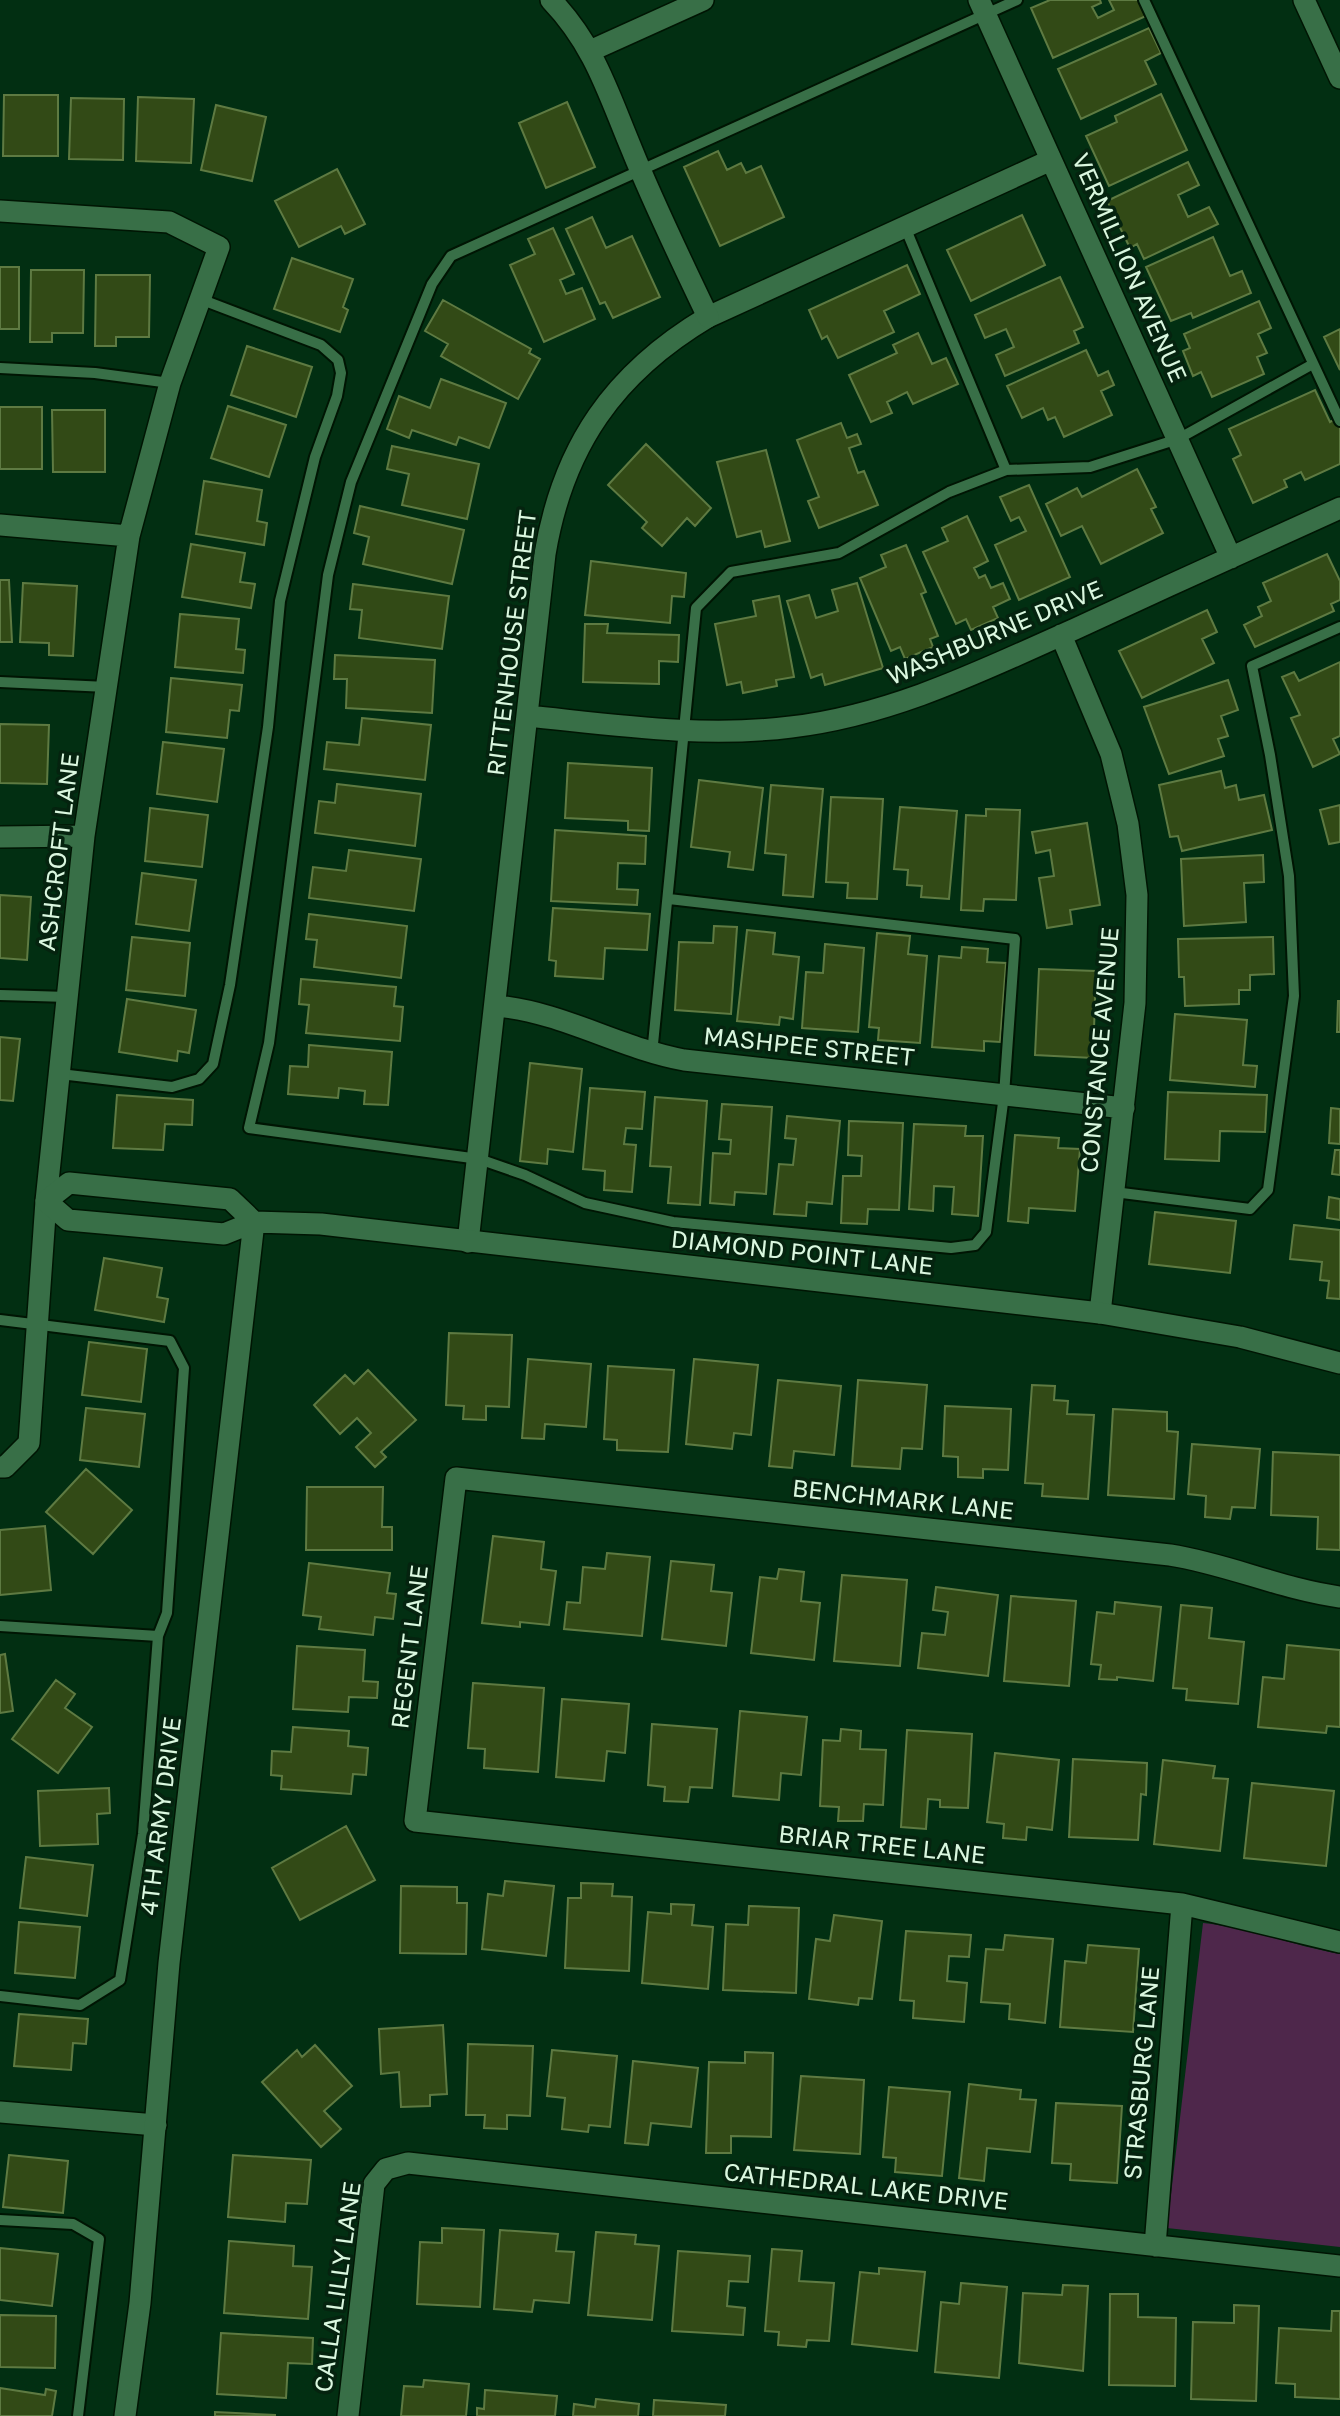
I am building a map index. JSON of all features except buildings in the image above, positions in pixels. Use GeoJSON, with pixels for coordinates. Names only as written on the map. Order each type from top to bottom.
{"type":"FeatureCollection","features":[{"type":"Feature","properties":{"kind":"street"},"geometry":{"type":"LineString","coordinates":[[551,0],[590,51],[608,85],[641,171],[708,317]]}},
{"type":"Feature","properties":{"kind":"street"},"geometry":{"type":"LineString","coordinates":[[590,51],[703,0]]}},
{"type":"Feature","properties":{"kind":"street"},"geometry":{"type":"LineString","coordinates":[[1304,0],[1340,78]]}},
{"type":"Feature","properties":{"kind":"street","name":"VERMILLION AVENUE"},"geometry":{"type":"LineString","coordinates":[[982,7],[1231,558]]}},
{"type":"Feature","properties":{"kind":"street","name":"RITTENHOUSE STREET"},"geometry":{"type":"LineString","coordinates":[[468,1242],[545,554],[556,500],[589,426],[622,383],[662,346],[708,317],[1051,160]]}},
{"type":"Feature","properties":{"kind":"street","name":"ASHCROFT LANE"},"geometry":{"type":"LineString","coordinates":[[0,211],[169,222],[219,247],[170,383],[129,536],[84,836],[46,1201],[29,1443],[3,1467]]}},
{"type":"Feature","properties":{"kind":"street","name":"WASHBURNE DRIVE"},"geometry":{"type":"LineString","coordinates":[[528,716],[686,732],[758,731],[864,714],[932,692],[1340,508]]}},
{"type":"Feature","properties":{"kind":"street"},"geometry":{"type":"LineString","coordinates":[[0,525],[129,536]]}},
{"type":"Feature","properties":{"kind":"street","name":"CONSTANCE AVENUE"},"geometry":{"type":"LineString","coordinates":[[1061,635],[1111,754],[1134,859],[1138,967],[1100,1313]]}},
{"type":"Feature","properties":{"kind":"street"},"geometry":{"type":"LineString","coordinates":[[0,838],[84,836]]}},
{"type":"Feature","properties":{"kind":"street","name":"MASHPEE STREET"},"geometry":{"type":"LineString","coordinates":[[496,1006],[554,1016],[652,1054],[1124,1108]]}},
{"type":"Feature","properties":{"kind":"street"},"geometry":{"type":"LineString","coordinates":[[46,1201],[69,1183],[217,1197],[230,1199],[254,1222]]}},
{"type":"Feature","properties":{"kind":"street","name":"DIAMOND POINT LANE"},"geometry":{"type":"LineString","coordinates":[[46,1201],[68,1220],[224,1234],[254,1222],[321,1224],[1100,1313],[1240,1337],[1340,1363]]}},
{"type":"Feature","properties":{"kind":"street","name":"4TH ARMY DRIVE"},"geometry":{"type":"LineString","coordinates":[[125,2416],[140,2303],[169,1963],[254,1222]]}},
{"type":"Feature","properties":{"kind":"street","name":"BENCHMARK LANE"},"geometry":{"type":"LineString","coordinates":[[456,1478],[1170,1555],[1222,1566],[1294,1590],[1340,1597]]}},
{"type":"Feature","properties":{"kind":"street","name":"REGENT LANE"},"geometry":{"type":"LineString","coordinates":[[415,1821],[456,1478]]}},
{"type":"Feature","properties":{"kind":"street","name":"BRIAR TREE LANE"},"geometry":{"type":"LineString","coordinates":[[415,1821],[1182,1904],[1340,1942]]}},
{"type":"Feature","properties":{"kind":"street","name":"STRASBURG LANE"},"geometry":{"type":"LineString","coordinates":[[1154,2246],[1182,1904]]}},
{"type":"Feature","properties":{"kind":"street"},"geometry":{"type":"LineString","coordinates":[[0,2112],[156,2125]]}},
{"type":"Feature","properties":{"kind":"street","name":"CATHEDRAL LAKE DRIVE"},"geometry":{"type":"LineString","coordinates":[[386,2169],[408,2163],[1340,2266]]}},
{"type":"Feature","properties":{"kind":"street","name":"CALLA LILLY LANE"},"geometry":{"type":"LineString","coordinates":[[348,2416],[374,2184],[386,2169]]}},
{"type":"Feature","properties":{"kind":"lane"},"geometry":{"type":"LineString","coordinates":[[669,899],[1016,939],[1004,1095],[986,1232],[975,1245],[951,1248],[673,1222],[585,1203],[525,1175],[479,1159],[249,1128],[269,1044],[328,575],[351,482],[432,284],[451,256],[641,171],[982,7],[1017,0]]}},
{"type":"Feature","properties":{"kind":"lane"},"geometry":{"type":"LineString","coordinates":[[1144,0],[1340,421]]}},
{"type":"Feature","properties":{"kind":"lane"},"geometry":{"type":"LineString","coordinates":[[905,227],[1006,470]]}},
{"type":"Feature","properties":{"kind":"lane"},"geometry":{"type":"LineString","coordinates":[[60,1074],[172,1087],[199,1079],[213,1064],[230,985],[268,727],[280,601],[315,457],[337,396],[341,373],[338,360],[321,345],[200,299]]}},
{"type":"Feature","properties":{"kind":"lane"},"geometry":{"type":"LineString","coordinates":[[652,1054],[686,732],[696,608],[731,572],[839,553],[949,492],[1006,470],[1090,467],[1178,439],[1313,364]]}},
{"type":"Feature","properties":{"kind":"lane"},"geometry":{"type":"LineString","coordinates":[[0,368],[95,373],[170,383]]}},
{"type":"Feature","properties":{"kind":"lane"},"geometry":{"type":"LineString","coordinates":[[1114,1192],[1250,1209],[1268,1190],[1294,996],[1289,876],[1270,755],[1252,666],[1340,627]]}},
{"type":"Feature","properties":{"kind":"lane"},"geometry":{"type":"LineString","coordinates":[[0,682],[107,687]]}},
{"type":"Feature","properties":{"kind":"lane"},"geometry":{"type":"LineString","coordinates":[[0,995],[68,997]]}},
{"type":"Feature","properties":{"kind":"lane"},"geometry":{"type":"LineString","coordinates":[[0,1320],[170,1340],[184,1368],[167,1613],[158,1636],[144,1834],[120,1980],[80,2005],[0,1996]]}},
{"type":"Feature","properties":{"kind":"lane"},"geometry":{"type":"LineString","coordinates":[[0,1626],[158,1636]]}},
{"type":"Feature","properties":{"kind":"lane"},"geometry":{"type":"LineString","coordinates":[[0,2220],[73,2224],[99,2239],[78,2416]]}},
{"type":"Feature","properties":{"kind":"shaded area"},"geometry":{"type":"Polygon","coordinates":[[[1203,1923],[1340,1954],[1340,2247],[1167,2228],[1203,1923]]]}}]}
